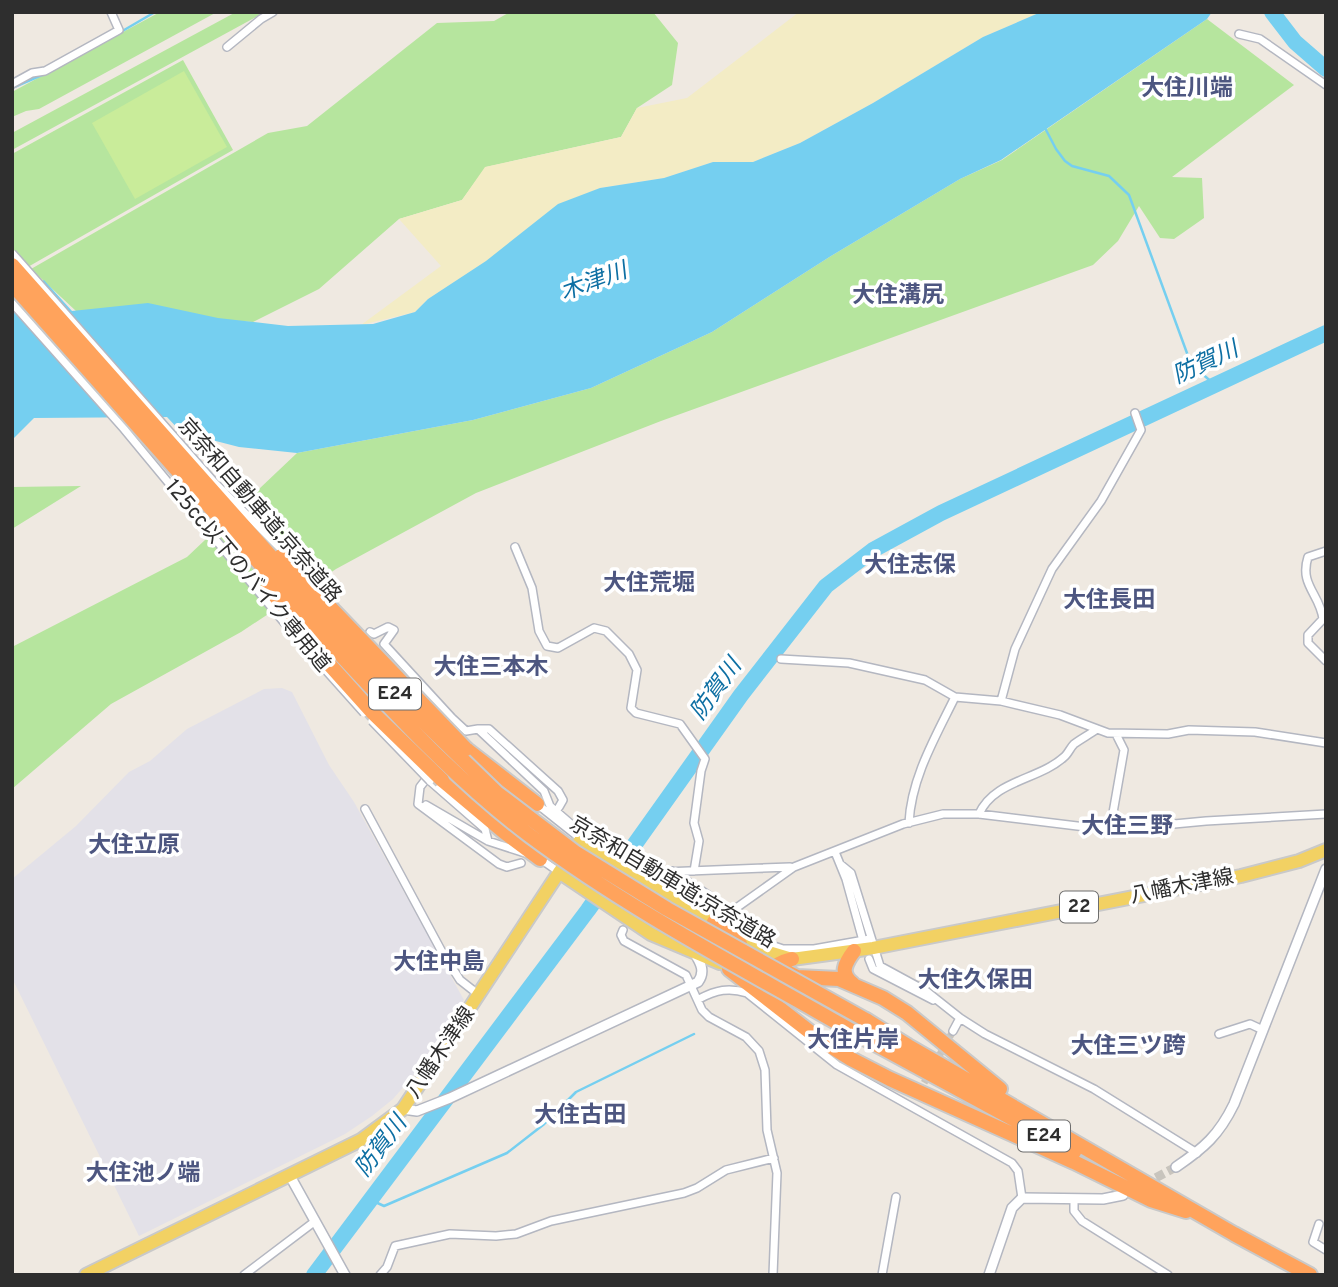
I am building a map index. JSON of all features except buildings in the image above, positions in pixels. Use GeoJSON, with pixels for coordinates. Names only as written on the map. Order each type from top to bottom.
{"type":"FeatureCollection","features":[{"type":"Feature","properties":{"kind":"highway","name":"京奈和自動車道;京奈道路"},"geometry":{"type":"LineString","coordinates":[[12,265],[401,701],[497,793],[525,815],[615,879],[1310,1275]]}},
{"type":"Feature","properties":{"kind":"highway","name":"京奈和自動車道;京奈道路"},"geometry":{"type":"LineString","coordinates":[[12,284],[393,711],[449,766],[517,826],[569,865],[659,922],[858,1034],[1186,1211],[1234,1234]]}},
{"type":"Feature","properties":{"kind":"highway"},"geometry":{"type":"LineString","coordinates":[[165,457],[212,520],[329,664],[436,781],[540,859]]}},
{"type":"Feature","properties":{"kind":"highway"},"geometry":{"type":"LineString","coordinates":[[226,505],[296,571],[337,617],[468,746],[537,804]]}},
{"type":"Feature","properties":{"kind":"highway"},"geometry":{"type":"LineString","coordinates":[[725,917],[724,932],[775,966],[797,977],[839,979],[883,998],[907,1013],[991,1084],[1081,1145]]}},
{"type":"Feature","properties":{"kind":"highway"},"geometry":{"type":"LineString","coordinates":[[853,984],[846,979],[844,972],[845,964],[855,951]]}},
{"type":"Feature","properties":{"kind":"highway"},"geometry":{"type":"LineString","coordinates":[[772,1000],[765,987],[768,972],[792,959]]}},
{"type":"Feature","properties":{"kind":"highway"},"geometry":{"type":"LineString","coordinates":[[720,963],[737,973],[820,1039],[880,1074],[1151,1200],[1186,1211]]}},
{"type":"Feature","properties":{"kind":"main road","name":"八幡木津線"},"geometry":{"type":"LineString","coordinates":[[86,1275],[361,1140],[403,1109],[581,839],[628,870],[725,917],[759,949],[792,959],[855,951],[869,946],[1241,876],[1299,861],[1326,850]]}},
{"type":"Feature","properties":{"kind":"main road","name":"八幡木津線"},"geometry":{"type":"LineString","coordinates":[[559,872],[651,934],[720,963],[789,966],[831,955]]}},
{"type":"Feature","properties":{"kind":"street"},"geometry":{"type":"LineString","coordinates":[[227,47],[273,12]]}},
{"type":"Feature","properties":{"kind":"street"},"geometry":{"type":"LineString","coordinates":[[12,84],[32,73],[46,71],[119,30],[112,13]]}},
{"type":"Feature","properties":{"kind":"street"},"geometry":{"type":"LineString","coordinates":[[1239,34],[1260,39],[1326,85]]}},
{"type":"Feature","properties":{"kind":"street","name":"125cc以下のバイク専用道"},"geometry":{"type":"LineString","coordinates":[[12,253],[214,482],[362,631],[468,746]]}},
{"type":"Feature","properties":{"kind":"street","name":"125cc以下のバイク専用道"},"geometry":{"type":"LineString","coordinates":[[12,303],[124,429],[296,638],[355,704],[485,829],[488,841]]}},
{"type":"Feature","properties":{"kind":"street"},"geometry":{"type":"LineString","coordinates":[[1001,701],[1015,649],[1052,569],[1101,501],[1141,430],[1135,413]]}},
{"type":"Feature","properties":{"kind":"street"},"geometry":{"type":"LineString","coordinates":[[515,547],[532,587],[539,631],[547,646],[558,648],[594,628],[607,631],[629,654],[637,670],[631,708],[636,713],[680,724],[705,759],[694,823],[699,841],[694,870]]}},
{"type":"Feature","properties":{"kind":"street"},"geometry":{"type":"LineString","coordinates":[[1326,551],[1308,558],[1304,569],[1305,578],[1322,611],[1323,619],[1308,635],[1308,643],[1326,661]]}},
{"type":"Feature","properties":{"kind":"street"},"geometry":{"type":"LineString","coordinates":[[370,632],[374,634],[388,627],[394,630],[384,644],[466,731]]}},
{"type":"Feature","properties":{"kind":"street"},"geometry":{"type":"LineString","coordinates":[[781,659],[849,663],[925,681],[956,697],[1001,701],[1060,715],[1116,734],[1168,734],[1189,730],[1255,732],[1326,743]]}},
{"type":"Feature","properties":{"kind":"street"},"geometry":{"type":"LineString","coordinates":[[909,822],[916,781],[956,697]]}},
{"type":"Feature","properties":{"kind":"street"},"geometry":{"type":"LineString","coordinates":[[478,729],[544,790],[550,806],[583,835],[750,934],[783,950],[869,946]]}},
{"type":"Feature","properties":{"kind":"street"},"geometry":{"type":"LineString","coordinates":[[521,863],[507,867],[499,864],[418,804],[419,787],[466,731],[489,729],[558,791],[563,800],[559,807]]}},
{"type":"Feature","properties":{"kind":"street"},"geometry":{"type":"LineString","coordinates":[[979,814],[985,802],[1010,785],[1056,763],[1065,757],[1074,744],[1097,729]]}},
{"type":"Feature","properties":{"kind":"street"},"geometry":{"type":"LineString","coordinates":[[1111,830],[1124,750],[1116,734]]}},
{"type":"Feature","properties":{"kind":"street"},"geometry":{"type":"LineString","coordinates":[[418,800],[488,841],[540,859],[559,872]]}},
{"type":"Feature","properties":{"kind":"street"},"geometry":{"type":"LineString","coordinates":[[537,804],[581,839]]}},
{"type":"Feature","properties":{"kind":"street"},"geometry":{"type":"LineString","coordinates":[[365,809],[442,952],[460,980],[480,995]]}},
{"type":"Feature","properties":{"kind":"street"},"geometry":{"type":"LineString","coordinates":[[725,917],[794,867],[909,822],[943,814],[979,814],[1111,830],[1326,814]]}},
{"type":"Feature","properties":{"kind":"street"},"geometry":{"type":"LineString","coordinates":[[835,852],[840,864],[851,873],[869,946],[880,966],[926,991],[985,1034],[1094,1089],[1197,1153]]}},
{"type":"Feature","properties":{"kind":"street"},"geometry":{"type":"LineString","coordinates":[[657,875],[672,871],[794,867]]}},
{"type":"Feature","properties":{"kind":"street"},"geometry":{"type":"LineString","coordinates":[[1176,1167],[1197,1153],[1223,1126],[1326,869]]}},
{"type":"Feature","properties":{"kind":"street"},"geometry":{"type":"LineString","coordinates":[[672,871],[725,917]]}},
{"type":"Feature","properties":{"kind":"street"},"geometry":{"type":"LineString","coordinates":[[622,930],[624,942],[686,975],[702,1010],[709,1017],[746,1037],[759,1051],[765,1070],[767,1130],[777,1173],[773,1275]]}},
{"type":"Feature","properties":{"kind":"street"},"geometry":{"type":"LineString","coordinates":[[403,1109],[417,1111],[432,1106],[692,986],[698,982],[702,971],[701,963],[693,950]]}},
{"type":"Feature","properties":{"kind":"street"},"geometry":{"type":"LineString","coordinates":[[699,999],[716,990],[737,989],[747,993],[837,1065],[1012,1163],[1018,1171],[1022,1199]]}},
{"type":"Feature","properties":{"kind":"street"},"geometry":{"type":"LineString","coordinates":[[953,1031],[960,1018]]}},
{"type":"Feature","properties":{"kind":"street"},"geometry":{"type":"LineString","coordinates":[[1219,1034],[1250,1024],[1262,1030]]}},
{"type":"Feature","properties":{"kind":"street"},"geometry":{"type":"LineString","coordinates":[[911,1107],[916,1098]]}},
{"type":"Feature","properties":{"kind":"street"},"geometry":{"type":"LineString","coordinates":[[380,1275],[387,1267],[395,1246],[450,1234],[516,1234],[551,1221],[684,1193],[698,1188],[726,1170],[774,1158]]}},
{"type":"Feature","properties":{"kind":"street"},"geometry":{"type":"LineString","coordinates":[[290,1176],[345,1275]]}},
{"type":"Feature","properties":{"kind":"street"},"geometry":{"type":"LineString","coordinates":[[989,1275],[1012,1208],[1022,1199],[1103,1199],[1123,1195]]}},
{"type":"Feature","properties":{"kind":"street"},"geometry":{"type":"LineString","coordinates":[[882,1275],[896,1197]]}},
{"type":"Feature","properties":{"kind":"street"},"geometry":{"type":"LineString","coordinates":[[1074,1199],[1074,1211],[1082,1221],[1168,1275]]}},
{"type":"Feature","properties":{"kind":"street"},"geometry":{"type":"LineString","coordinates":[[244,1275],[314,1222]]}},
{"type":"Feature","properties":{"kind":"street"},"geometry":{"type":"LineString","coordinates":[[1319,1224],[1313,1242],[1326,1250]]}},
{"type":"Feature","properties":{"kind":"shaded area"},"geometry":{"type":"Polygon","coordinates":[[[282,688],[292,692],[329,765],[354,802],[464,1000],[413,1076],[393,1099],[372,1116],[345,1134],[139,1236],[12,978],[12,879],[76,826],[129,772],[150,761],[187,729],[264,689],[282,688]]]}},
{"type":"Feature","properties":{"kind":"green space"},"geometry":{"type":"Polygon","coordinates":[[[160,12],[217,12],[39,109],[12,117],[12,92],[160,12]]]}},
{"type":"Feature","properties":{"kind":"green space"},"geometry":{"type":"Polygon","coordinates":[[[236,12],[265,12],[12,150],[12,133],[236,12]]]}},
{"type":"Feature","properties":{"kind":"green space"},"geometry":{"type":"Polygon","coordinates":[[[510,12],[653,12],[678,43],[672,85],[637,108],[621,137],[486,167],[462,200],[399,219],[319,289],[253,322],[76,311],[31,269],[268,133],[307,126],[437,23],[494,21],[510,12]]]}},
{"type":"Feature","properties":{"kind":"green space"},"geometry":{"type":"Polygon","coordinates":[[[1207,19],[1294,85],[1172,177],[1202,178],[1204,218],[1174,239],[1160,238],[1139,206],[1118,241],[1093,265],[661,421],[476,493],[336,569],[241,632],[111,704],[12,789],[12,647],[187,557],[297,453],[473,420],[591,388],[712,332],[831,256],[960,179],[1002,160],[1207,19]]]}},
{"type":"Feature","properties":{"kind":"green space"},"geometry":{"type":"Polygon","coordinates":[[[183,60],[233,150],[12,276],[12,154],[183,60]]]}},
{"type":"Feature","properties":{"kind":"green space"},"geometry":{"type":"Polygon","coordinates":[[[184,71],[227,147],[135,199],[92,123],[184,71]]]}},
{"type":"Feature","properties":{"kind":"green space"},"geometry":{"type":"Polygon","coordinates":[[[81,486],[12,529],[12,487],[81,486]]]}},
{"type":"Feature","properties":{"kind":"sand"},"geometry":{"type":"Polygon","coordinates":[[[799,12],[1041,12],[983,37],[800,143],[753,162],[713,162],[664,178],[600,188],[428,299],[415,312],[361,325],[441,266],[399,219],[462,200],[485,167],[621,137],[637,108],[687,98],[799,12]]]}},
{"type":"Feature","properties":{"kind":"water","name":"木津川"},"geometry":{"type":"Polygon","coordinates":[[[1041,12],[1212,12],[1207,19],[1001,160],[960,179],[831,256],[712,332],[591,388],[473,420],[297,453],[239,447],[181,432],[167,417],[34,418],[12,440],[12,301],[44,280],[72,311],[148,303],[218,318],[288,326],[373,324],[415,312],[428,299],[486,261],[558,204],[600,188],[664,178],[713,162],[753,162],[800,143],[983,37],[1041,12]]]}},
{"type":"Feature","properties":{"kind":"waterway"},"geometry":{"type":"LineString","coordinates":[[119,33],[155,12]]}},
{"type":"Feature","properties":{"kind":"waterway"},"geometry":{"type":"LineString","coordinates":[[1272,12],[1295,42],[1326,69]]}},
{"type":"Feature","properties":{"kind":"waterway"},"geometry":{"type":"LineString","coordinates":[[12,88],[42,75]]}},
{"type":"Feature","properties":{"kind":"waterway"},"geometry":{"type":"LineString","coordinates":[[1045,128],[1065,161],[1072,166],[1109,176],[1129,195],[1191,364],[1215,385]]}},
{"type":"Feature","properties":{"kind":"waterway","name":"防賀川"},"geometry":{"type":"LineString","coordinates":[[314,1275],[588,910],[741,695],[826,586],[873,550],[941,513],[1326,333]]}},
{"type":"Feature","properties":{"kind":"waterway"},"geometry":{"type":"LineString","coordinates":[[371,1200],[384,1206],[507,1153],[543,1125],[576,1092],[694,1034]]}},
{"type":"Feature","properties":{"kind":"tunnel"},"geometry":{"type":"LineString","coordinates":[[919,1092],[953,1031]]}},
{"type":"Feature","properties":{"kind":"tunnel"},"geometry":{"type":"LineString","coordinates":[[1144,1184],[1176,1167]]}},
{"type":"Feature","properties":{"kind":"district","name":"大住川端"},"geometry":{"type":"Point","coordinates":[1187,89]}},
{"type":"Feature","properties":{"kind":"district","name":"大住溝尻"},"geometry":{"type":"Point","coordinates":[898,296]}},
{"type":"Feature","properties":{"kind":"district","name":"大住志保"},"geometry":{"type":"Point","coordinates":[910,566]}},
{"type":"Feature","properties":{"kind":"district","name":"大住荒堀"},"geometry":{"type":"Point","coordinates":[649,584]}},
{"type":"Feature","properties":{"kind":"district","name":"大住長田"},"geometry":{"type":"Point","coordinates":[1109,601]}},
{"type":"Feature","properties":{"kind":"district","name":"大住三本木"},"geometry":{"type":"Point","coordinates":[491,668]}},
{"type":"Feature","properties":{"kind":"district","name":"大住三野"},"geometry":{"type":"Point","coordinates":[1127,827]}},
{"type":"Feature","properties":{"kind":"district","name":"大住立原"},"geometry":{"type":"Point","coordinates":[134,846]}},
{"type":"Feature","properties":{"kind":"district","name":"大住中島"},"geometry":{"type":"Point","coordinates":[439,963]}},
{"type":"Feature","properties":{"kind":"district","name":"大住久保田"},"geometry":{"type":"Point","coordinates":[975,981]}},
{"type":"Feature","properties":{"kind":"district","name":"大住片岸"},"geometry":{"type":"Point","coordinates":[853,1041]}},
{"type":"Feature","properties":{"kind":"district","name":"大住三ツ跨"},"geometry":{"type":"Point","coordinates":[1128,1047]}},
{"type":"Feature","properties":{"kind":"district","name":"大住古田"},"geometry":{"type":"Point","coordinates":[580,1116]}},
{"type":"Feature","properties":{"kind":"district","name":"大住池ノ端"},"geometry":{"type":"Point","coordinates":[143,1174]}}]}
